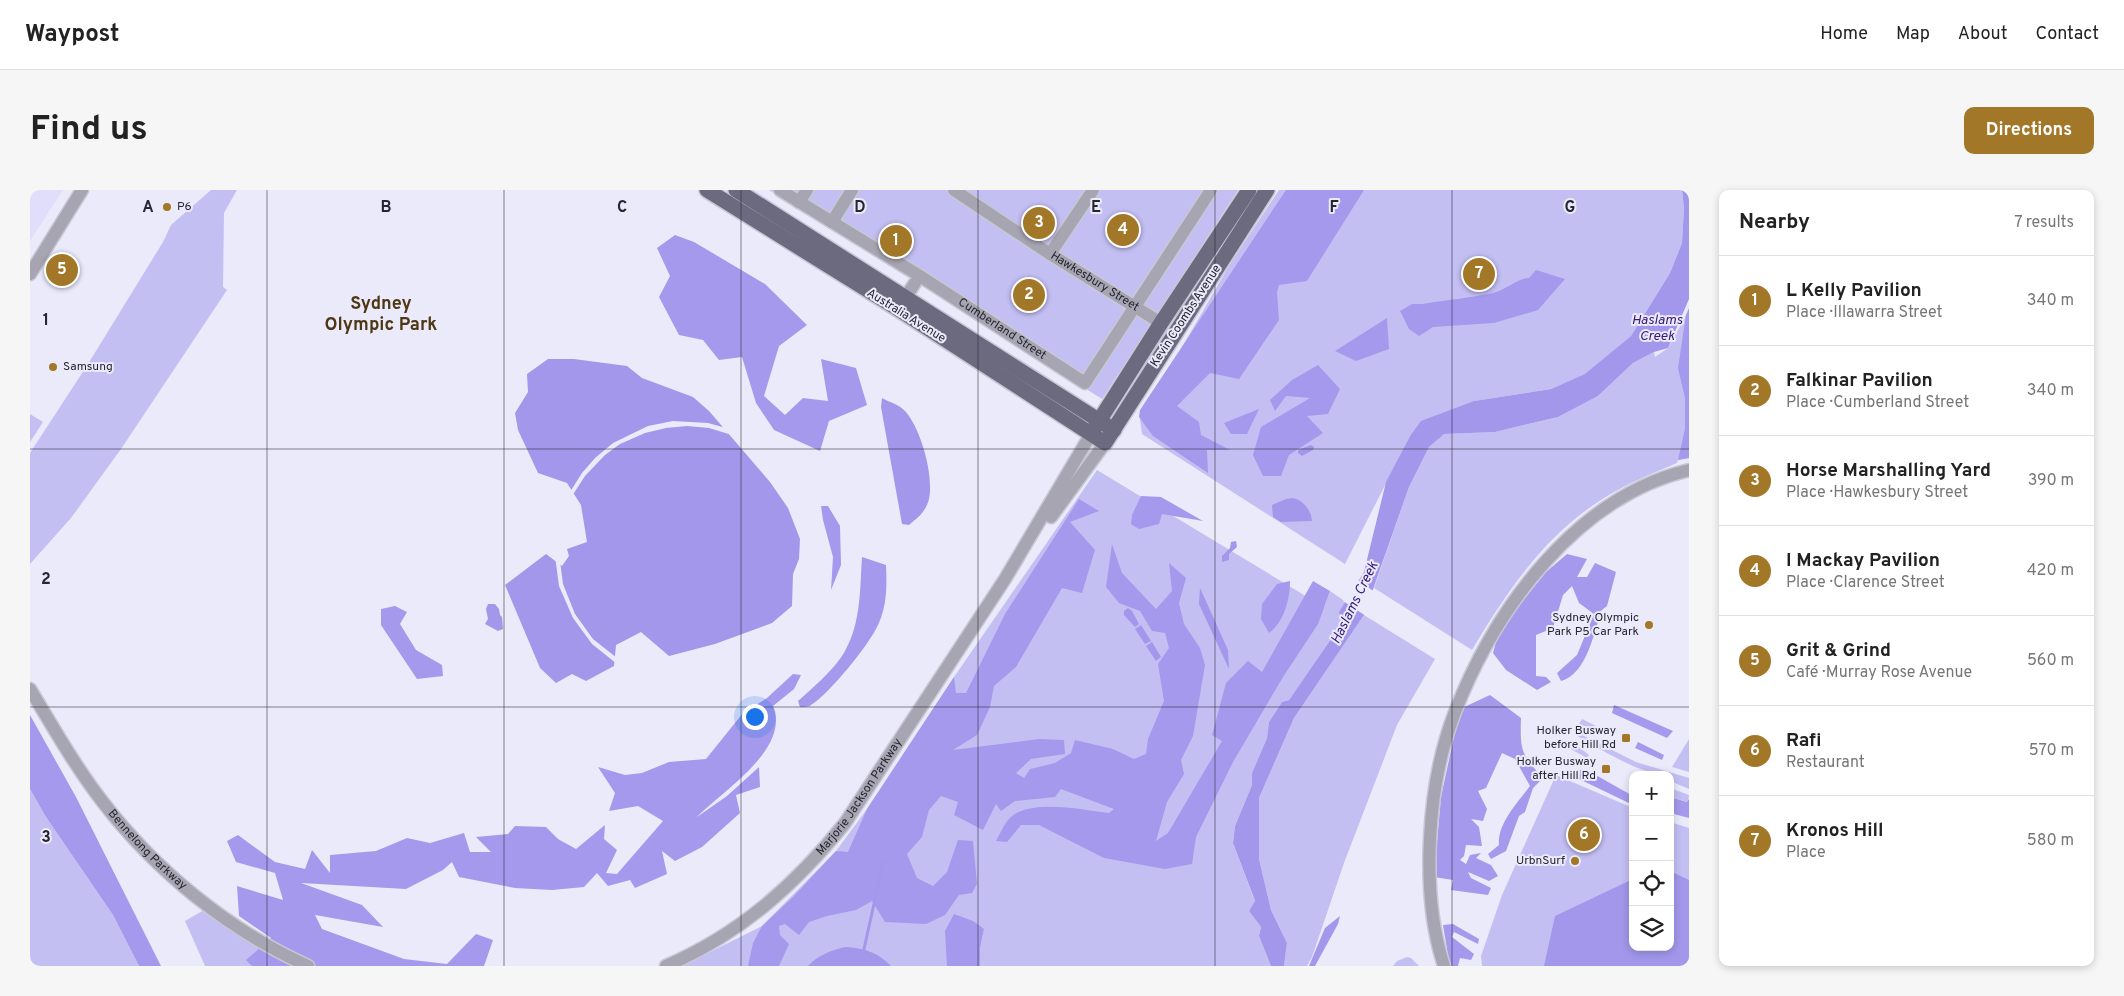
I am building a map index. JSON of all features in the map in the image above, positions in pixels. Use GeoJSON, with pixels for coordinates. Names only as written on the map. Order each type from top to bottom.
{"type":"FeatureCollection","features":[{"type":"Feature","properties":{"kind":"main road","name":"Australia Avenue"},"geometry":{"type":"LineString","coordinates":[[707,190],[902,303],[1114,430]]}},
{"type":"Feature","properties":{"kind":"main road","name":"Australia Avenue"},"geometry":{"type":"LineString","coordinates":[[736,190],[1105,443]]}},
{"type":"Feature","properties":{"kind":"main road","name":"Kevin Coombs Avenue"},"geometry":{"type":"LineString","coordinates":[[1091,434],[1161,323],[1249,190]]}},
{"type":"Feature","properties":{"kind":"main road","name":"Kevin Coombs Avenue"},"geometry":{"type":"LineString","coordinates":[[1105,443],[1175,331],[1268,190]]}},
{"type":"Feature","properties":{"kind":"main road"},"geometry":{"type":"LineString","coordinates":[[1161,323],[1175,331]]}},
{"type":"Feature","properties":{"kind":"street"},"geometry":{"type":"LineString","coordinates":[[30,274],[82,190]]}},
{"type":"Feature","properties":{"kind":"street","name":"Cumberland Street"},"geometry":{"type":"LineString","coordinates":[[780,190],[1085,383],[1134,308]]}},
{"type":"Feature","properties":{"kind":"street"},"geometry":{"type":"LineString","coordinates":[[799,202],[807,190]]}},
{"type":"Feature","properties":{"kind":"street"},"geometry":{"type":"LineString","coordinates":[[832,222],[852,190]]}},
{"type":"Feature","properties":{"kind":"street","name":"Hawkesbury Street"},"geometry":{"type":"LineString","coordinates":[[954,190],[1134,308],[1161,323]]}},
{"type":"Feature","properties":{"kind":"street"},"geometry":{"type":"LineString","coordinates":[[1050,254],[1092,190]]}},
{"type":"Feature","properties":{"kind":"street"},"geometry":{"type":"LineString","coordinates":[[1134,308],[1211,190]]}},
{"type":"Feature","properties":{"kind":"street"},"geometry":{"type":"LineString","coordinates":[[902,303],[918,279]]}},
{"type":"Feature","properties":{"kind":"street","name":"Marjorie Jackson Parkway"},"geometry":{"type":"LineString","coordinates":[[666,966],[714,942],[758,913],[796,880],[822,852],[865,794],[1005,579],[1091,434]]}},
{"type":"Feature","properties":{"kind":"street","name":"Marjorie Jackson Parkway"},"geometry":{"type":"LineString","coordinates":[[1005,579],[1105,443]]}},
{"type":"Feature","properties":{"kind":"street"},"geometry":{"type":"LineString","coordinates":[[1444,966],[1432,906],[1431,832],[1436,789],[1455,713],[1486,645],[1527,584],[1580,527],[1620,499],[1653,482],[1689,470]]}},
{"type":"Feature","properties":{"kind":"street","name":"Bennelong Parkway"},"geometry":{"type":"LineString","coordinates":[[30,689],[92,787],[123,826],[157,862],[219,914],[280,953],[308,966]]}},
{"type":"Feature","properties":{"kind":"shaded area"},"geometry":{"type":"Polygon","coordinates":[[[30,190],[63,190],[30,241],[30,190]]]}},
{"type":"Feature","properties":{"kind":"shaded area"},"geometry":{"type":"Polygon","coordinates":[[[211,190],[237,190],[224,213],[223,287],[227,290],[121,449],[71,518],[30,564],[30,453],[88,364],[163,242],[171,225],[211,190]]]}},
{"type":"Feature","properties":{"kind":"shaded area"},"geometry":{"type":"Polygon","coordinates":[[[769,190],[1238,190],[1102,399],[769,190]]]}},
{"type":"Feature","properties":{"kind":"shaded area"},"geometry":{"type":"Polygon","coordinates":[[[1279,190],[1682,190],[1684,208],[1682,243],[1670,273],[1631,336],[1586,374],[1551,389],[1474,401],[1410,436],[1345,564],[1142,434],[1140,420],[1230,264],[1279,190]]]}},
{"type":"Feature","properties":{"kind":"shaded area"},"geometry":{"type":"Polygon","coordinates":[[[1286,190],[1364,190],[1307,281],[1279,285],[1277,292],[1279,320],[1239,379],[1210,373],[1177,406],[1199,422],[1201,435],[1230,450],[1207,450],[1208,473],[1153,436],[1139,417],[1140,410],[1286,190]]]}},
{"type":"Feature","properties":{"kind":"shaded area"},"geometry":{"type":"Polygon","coordinates":[[[675,235],[694,242],[765,284],[807,325],[779,346],[764,396],[785,415],[803,398],[828,401],[821,359],[856,368],[867,405],[829,421],[820,451],[774,430],[756,403],[742,357],[719,360],[703,340],[679,335],[659,297],[670,276],[657,248],[675,235]]]}},
{"type":"Feature","properties":{"kind":"shaded area"},"geometry":{"type":"Polygon","coordinates":[[[1536,270],[1565,279],[1538,310],[1494,323],[1433,327],[1419,336],[1409,329],[1400,311],[1412,304],[1493,293],[1529,278],[1536,270]]]}},
{"type":"Feature","properties":{"kind":"shaded area"},"geometry":{"type":"Polygon","coordinates":[[[1689,308],[1689,458],[1678,460],[1685,429],[1685,398],[1678,368],[1686,315],[1689,308]]]}},
{"type":"Feature","properties":{"kind":"shaded area"},"geometry":{"type":"Polygon","coordinates":[[[1689,310],[1689,458],[1678,460],[1677,463],[1638,480],[1580,514],[1544,548],[1528,567],[1498,608],[1472,650],[1374,588],[1409,487],[1429,447],[1443,434],[1495,432],[1558,417],[1598,396],[1633,363],[1654,352],[1655,357],[1668,348],[1689,310]]]}},
{"type":"Feature","properties":{"kind":"shaded area"},"geometry":{"type":"Polygon","coordinates":[[[1387,318],[1389,349],[1356,361],[1335,351],[1387,318]]]}},
{"type":"Feature","properties":{"kind":"shaded area"},"geometry":{"type":"Polygon","coordinates":[[[1318,365],[1340,389],[1328,414],[1307,416],[1323,433],[1289,455],[1281,476],[1263,476],[1253,455],[1261,427],[1310,398],[1286,396],[1275,411],[1270,400],[1292,380],[1318,365]]]}},
{"type":"Feature","properties":{"kind":"shaded area"},"geometry":{"type":"Polygon","coordinates":[[[1259,409],[1247,434],[1231,434],[1224,423],[1259,409]]]}},
{"type":"Feature","properties":{"kind":"shaded area"},"geometry":{"type":"Polygon","coordinates":[[[30,414],[43,422],[30,442],[30,414]]]}},
{"type":"Feature","properties":{"kind":"shaded area"},"geometry":{"type":"Polygon","coordinates":[[[1097,470],[1324,607],[1330,591],[1346,602],[1343,622],[1337,632],[1289,700],[1282,702],[1269,722],[1267,738],[1252,773],[1252,785],[1235,826],[1233,843],[1255,902],[1249,911],[1261,927],[1259,936],[1271,966],[980,966],[980,949],[984,929],[972,966],[682,966],[762,926],[836,851],[867,809],[954,677],[1097,470]]]}},
{"type":"Feature","properties":{"kind":"shaded area"},"geometry":{"type":"Polygon","coordinates":[[[1141,496],[1161,497],[1203,521],[1162,514],[1159,524],[1139,529],[1131,524],[1132,515],[1141,496]]]}},
{"type":"Feature","properties":{"kind":"shaded area"},"geometry":{"type":"Polygon","coordinates":[[[1079,499],[1099,511],[1070,522],[1095,550],[1082,593],[1062,588],[1016,667],[994,686],[990,707],[977,735],[953,750],[1039,739],[1064,740],[1065,754],[1031,759],[1016,773],[1024,778],[1030,769],[1055,763],[1071,753],[1075,740],[1113,749],[1134,759],[1146,754],[1148,739],[1164,701],[1158,664],[1169,648],[1165,633],[1152,631],[1140,611],[1119,603],[1106,587],[1112,544],[1122,573],[1156,609],[1172,591],[1169,563],[1186,578],[1179,603],[1184,624],[1200,648],[1205,665],[1193,736],[1181,760],[1184,774],[1167,802],[1156,841],[1168,833],[1222,741],[1212,735],[1226,683],[1248,661],[1262,672],[1313,581],[1330,591],[1318,624],[1283,677],[1233,762],[1196,837],[1192,864],[1165,869],[1104,858],[1039,825],[1021,825],[1007,842],[996,841],[1008,820],[1016,813],[1028,809],[1056,807],[1109,813],[1114,809],[1061,789],[1055,797],[1015,801],[1001,811],[996,804],[983,830],[954,815],[958,802],[941,796],[929,810],[922,837],[907,854],[917,878],[933,886],[947,872],[958,840],[973,841],[977,884],[972,893],[959,895],[945,915],[926,924],[885,922],[872,901],[856,910],[809,922],[799,935],[785,924],[779,926],[780,935],[789,944],[779,966],[748,966],[753,943],[762,926],[794,896],[836,851],[848,852],[867,809],[954,677],[956,693],[966,693],[1005,614],[1079,499]]]}},
{"type":"Feature","properties":{"kind":"shaded area"},"geometry":{"type":"Polygon","coordinates":[[[821,506],[828,506],[840,526],[841,565],[831,590],[833,557],[821,506]]]}},
{"type":"Feature","properties":{"kind":"shaded area"},"geometry":{"type":"Polygon","coordinates":[[[1567,554],[1587,559],[1577,577],[1587,577],[1595,563],[1616,572],[1607,606],[1598,613],[1599,619],[1582,664],[1569,677],[1561,681],[1557,673],[1577,655],[1594,614],[1579,603],[1572,586],[1563,595],[1553,628],[1536,635],[1536,676],[1546,677],[1551,682],[1537,690],[1506,670],[1493,653],[1499,631],[1546,572],[1567,554]]]}},
{"type":"Feature","properties":{"kind":"shaded area"},"geometry":{"type":"Polygon","coordinates":[[[862,557],[886,565],[886,596],[881,618],[866,644],[828,691],[810,706],[800,707],[798,701],[837,662],[851,639],[859,604],[862,557]]]}},
{"type":"Feature","properties":{"kind":"shaded area"},"geometry":{"type":"Polygon","coordinates":[[[1290,581],[1285,610],[1279,623],[1269,633],[1261,619],[1262,604],[1277,584],[1290,581]]]}},
{"type":"Feature","properties":{"kind":"shaded area"},"geometry":{"type":"Polygon","coordinates":[[[395,606],[407,612],[400,624],[416,650],[442,665],[443,676],[417,679],[381,625],[381,609],[395,606]]]}},
{"type":"Feature","properties":{"kind":"shaded area"},"geometry":{"type":"Polygon","coordinates":[[[1364,615],[1435,659],[1397,725],[1344,863],[1312,957],[1307,966],[1284,966],[1287,943],[1271,910],[1259,859],[1259,798],[1294,718],[1364,615]]]}},
{"type":"Feature","properties":{"kind":"shaded area"},"geometry":{"type":"Polygon","coordinates":[[[793,674],[801,675],[794,689],[773,706],[776,722],[772,738],[763,753],[737,782],[697,817],[727,796],[759,767],[760,787],[736,795],[740,813],[702,847],[675,861],[662,851],[667,874],[635,888],[630,880],[608,886],[597,873],[584,887],[552,890],[515,888],[459,877],[452,862],[443,870],[406,889],[301,883],[362,905],[383,927],[315,915],[322,929],[404,959],[447,964],[476,934],[493,940],[484,966],[252,966],[246,960],[271,938],[239,916],[237,886],[283,900],[275,873],[236,862],[227,841],[238,835],[275,862],[305,869],[312,850],[330,873],[330,855],[376,851],[407,838],[430,843],[464,833],[470,852],[491,852],[476,837],[508,834],[515,826],[546,827],[558,839],[576,849],[605,825],[604,839],[617,850],[606,873],[617,874],[663,821],[638,806],[609,811],[615,793],[598,767],[625,775],[642,773],[669,762],[706,759],[743,713],[767,698],[793,674]]]}},
{"type":"Feature","properties":{"kind":"shaded area"},"geometry":{"type":"Polygon","coordinates":[[[1490,695],[1521,718],[1523,751],[1530,763],[1543,778],[1533,788],[1525,812],[1519,816],[1506,851],[1491,859],[1488,854],[1499,845],[1501,829],[1505,821],[1530,786],[1515,759],[1502,753],[1486,788],[1478,791],[1487,809],[1483,821],[1471,819],[1479,827],[1482,846],[1466,845],[1464,856],[1460,860],[1466,864],[1470,855],[1481,853],[1476,858],[1491,865],[1498,876],[1489,881],[1468,872],[1471,878],[1491,888],[1488,895],[1451,890],[1453,880],[1434,877],[1441,797],[1460,709],[1490,695]]]}},
{"type":"Feature","properties":{"kind":"shaded area"},"geometry":{"type":"Polygon","coordinates":[[[1614,705],[1673,731],[1667,738],[1612,713],[1614,705]]]}},
{"type":"Feature","properties":{"kind":"shaded area"},"geometry":{"type":"Polygon","coordinates":[[[30,715],[76,797],[161,966],[139,966],[113,915],[46,817],[30,789],[30,715]]]}},
{"type":"Feature","properties":{"kind":"shaded area"},"geometry":{"type":"Polygon","coordinates":[[[1582,719],[1604,730],[1604,733],[1579,724],[1582,719]]]}},
{"type":"Feature","properties":{"kind":"shaded area"},"geometry":{"type":"Polygon","coordinates":[[[1576,732],[1636,762],[1666,771],[1646,771],[1633,766],[1574,734],[1576,732]]]}},
{"type":"Feature","properties":{"kind":"shaded area"},"geometry":{"type":"Polygon","coordinates":[[[1689,739],[1689,772],[1672,767],[1689,739]]]}},
{"type":"Feature","properties":{"kind":"shaded area"},"geometry":{"type":"Polygon","coordinates":[[[1570,740],[1589,755],[1587,758],[1567,747],[1570,740]]]}},
{"type":"Feature","properties":{"kind":"shaded area"},"geometry":{"type":"Polygon","coordinates":[[[1638,742],[1664,755],[1662,760],[1635,748],[1638,742]]]}},
{"type":"Feature","properties":{"kind":"shaded area"},"geometry":{"type":"Polygon","coordinates":[[[1585,769],[1629,794],[1629,803],[1579,779],[1580,770],[1585,769]]]}},
{"type":"Feature","properties":{"kind":"shaded area"},"geometry":{"type":"Polygon","coordinates":[[[1674,773],[1689,778],[1689,789],[1674,783],[1674,773]]]}},
{"type":"Feature","properties":{"kind":"shaded area","name":"UrbnSurf"},"geometry":{"type":"Polygon","coordinates":[[[1556,775],[1629,806],[1629,951],[1674,951],[1674,823],[1689,828],[1689,966],[1482,966],[1481,956],[1502,895],[1556,775]]]}},
{"type":"Feature","properties":{"kind":"shaded area"},"geometry":{"type":"Polygon","coordinates":[[[30,789],[46,817],[113,915],[139,966],[30,966],[30,789]]]}},
{"type":"Feature","properties":{"kind":"shaded area"},"geometry":{"type":"Polygon","coordinates":[[[1674,789],[1689,795],[1688,802],[1674,798],[1674,789]]]}},
{"type":"Feature","properties":{"kind":"shaded area"},"geometry":{"type":"Polygon","coordinates":[[[1674,798],[1687,802],[1689,799],[1689,818],[1674,814],[1674,798]]]}},
{"type":"Feature","properties":{"kind":"shaded area"},"geometry":{"type":"Polygon","coordinates":[[[204,910],[287,966],[205,966],[185,921],[204,910]]]}},
{"type":"Feature","properties":{"kind":"shaded area"},"geometry":{"type":"Polygon","coordinates":[[[954,914],[973,921],[984,929],[980,949],[980,966],[947,966],[945,931],[954,914]]]}},
{"type":"Feature","properties":{"kind":"shaded area"},"geometry":{"type":"Polygon","coordinates":[[[1453,924],[1479,939],[1478,944],[1454,932],[1452,937],[1474,954],[1471,960],[1460,958],[1458,966],[1451,966],[1449,961],[1443,925],[1453,924]]]}},
{"type":"Feature","properties":{"kind":"shaded area"},"geometry":{"type":"Polygon","coordinates":[[[1407,957],[1411,958],[1419,966],[1393,966],[1397,961],[1407,957]]]}},
{"type":"Feature","properties":{"kind":"water","name":"Haslams Creek"},"geometry":{"type":"Polygon","coordinates":[[[1682,190],[1689,190],[1689,299],[1668,348],[1654,352],[1633,363],[1598,396],[1558,417],[1495,432],[1444,434],[1429,447],[1409,487],[1364,615],[1294,718],[1259,798],[1259,859],[1271,910],[1287,943],[1284,966],[1271,966],[1259,936],[1261,927],[1249,911],[1255,901],[1233,843],[1235,826],[1252,785],[1252,773],[1267,738],[1269,722],[1282,702],[1289,700],[1343,622],[1339,612],[1364,572],[1386,482],[1410,436],[1421,421],[1474,401],[1551,389],[1585,374],[1631,336],[1670,273],[1682,243],[1684,208],[1682,190]]]}},
{"type":"Feature","properties":{"kind":"water"},"geometry":{"type":"Polygon","coordinates":[[[548,359],[574,359],[627,366],[642,378],[693,397],[709,411],[770,482],[788,508],[800,539],[799,559],[793,574],[792,606],[772,623],[715,644],[669,656],[641,632],[616,645],[614,666],[586,681],[572,674],[556,683],[540,668],[505,585],[546,554],[562,566],[569,556],[567,549],[587,542],[581,505],[567,483],[538,473],[518,430],[515,413],[528,392],[527,374],[548,359]]]}},
{"type":"Feature","properties":{"kind":"water"},"geometry":{"type":"Polygon","coordinates":[[[882,398],[903,409],[911,419],[922,442],[929,470],[930,495],[927,505],[909,525],[902,524],[881,407],[882,398]]]}},
{"type":"Feature","properties":{"kind":"water"},"geometry":{"type":"Polygon","coordinates":[[[1311,445],[1314,447],[1313,450],[1302,456],[1298,453],[1298,450],[1311,445]]]}},
{"type":"Feature","properties":{"kind":"water"},"geometry":{"type":"Polygon","coordinates":[[[1293,498],[1306,506],[1312,521],[1281,522],[1273,517],[1272,505],[1293,498]]]}},
{"type":"Feature","properties":{"kind":"water"},"geometry":{"type":"Polygon","coordinates":[[[1236,541],[1237,547],[1229,554],[1229,560],[1222,562],[1222,556],[1230,548],[1231,542],[1236,541]]]}},
{"type":"Feature","properties":{"kind":"water"},"geometry":{"type":"Polygon","coordinates":[[[1200,588],[1228,650],[1229,669],[1199,604],[1200,588]]]}},
{"type":"Feature","properties":{"kind":"water"},"geometry":{"type":"Polygon","coordinates":[[[488,604],[495,604],[499,609],[503,629],[498,631],[485,624],[488,619],[486,609],[488,604]]]}},
{"type":"Feature","properties":{"kind":"water"},"geometry":{"type":"Polygon","coordinates":[[[1128,608],[1132,611],[1139,624],[1135,627],[1124,615],[1124,611],[1128,608]]]}},
{"type":"Feature","properties":{"kind":"water"},"geometry":{"type":"Polygon","coordinates":[[[1141,625],[1151,641],[1145,644],[1135,629],[1141,625]]]}},
{"type":"Feature","properties":{"kind":"water"},"geometry":{"type":"Polygon","coordinates":[[[1152,642],[1161,657],[1156,661],[1146,646],[1152,642]]]}},
{"type":"Feature","properties":{"kind":"water"},"geometry":{"type":"Polygon","coordinates":[[[1674,873],[1689,880],[1689,966],[1544,966],[1555,916],[1629,881],[1629,951],[1674,951],[1674,873]]]}},
{"type":"Feature","properties":{"kind":"water"},"geometry":{"type":"Polygon","coordinates":[[[1340,916],[1338,924],[1315,966],[1309,966],[1325,928],[1340,916]]]}},
{"type":"Feature","properties":{"kind":"water"},"geometry":{"type":"Polygon","coordinates":[[[845,947],[858,948],[870,952],[881,957],[891,966],[808,966],[825,954],[845,947]]]}},
{"type":"Feature","properties":{"kind":"pier"},"geometry":{"type":"Polygon","coordinates":[[[673,421],[708,423],[726,428],[732,435],[709,428],[687,426],[645,433],[620,444],[605,455],[585,476],[572,496],[570,492],[582,473],[595,458],[613,443],[648,426],[673,421]]]}},
{"type":"Feature","properties":{"kind":"pier"},"geometry":{"type":"Polygon","coordinates":[[[555,556],[560,561],[563,584],[575,614],[593,639],[617,658],[617,664],[592,644],[573,618],[559,586],[555,556]]]}},
{"type":"Feature","properties":{"kind":"pier"},"geometry":{"type":"Polygon","coordinates":[[[1357,580],[1375,592],[1366,616],[1343,601],[1357,580]]]}},
{"type":"Feature","properties":{"kind":"waterway"},"geometry":{"type":"LineString","coordinates":[[864,949],[883,863]]}},
{"type":"Feature","properties":{"kind":"place","name":"P6"},"geometry":{"type":"Point","coordinates":[167,207]}},
{"type":"Feature","properties":{"kind":"place","name":"Horse Marshalling Yard"},"geometry":{"type":"Point","coordinates":[1039,223]}},
{"type":"Feature","properties":{"kind":"place","name":"I Mackay Pavilion"},"geometry":{"type":"Point","coordinates":[1123,230]}},
{"type":"Feature","properties":{"kind":"place","name":"L Kelly Pavilion"},"geometry":{"type":"Point","coordinates":[896,241]}},
{"type":"Feature","properties":{"kind":"place","name":"Grit & Grind"},"geometry":{"type":"Point","coordinates":[62,270]}},
{"type":"Feature","properties":{"kind":"place","name":"Kronos Hill"},"geometry":{"type":"Point","coordinates":[1479,274]}},
{"type":"Feature","properties":{"kind":"place","name":"Falkinar Pavilion"},"geometry":{"type":"Point","coordinates":[1029,295]}},
{"type":"Feature","properties":{"kind":"place","name":"Samsung"},"geometry":{"type":"Point","coordinates":[53,367]}},
{"type":"Feature","properties":{"kind":"place","name":"Sydney Olympic Park P5 Car Park"},"geometry":{"type":"Point","coordinates":[1649,625]}},
{"type":"Feature","properties":{"kind":"place","name":"Holker Busway before Hill Rd"},"geometry":{"type":"Point","coordinates":[1626,738]}},
{"type":"Feature","properties":{"kind":"place","name":"Holker Busway after Hill Rd"},"geometry":{"type":"Point","coordinates":[1606,769]}},
{"type":"Feature","properties":{"kind":"place","name":"Rafi"},"geometry":{"type":"Point","coordinates":[1584,835]}},
{"type":"Feature","properties":{"kind":"place","name":"UrbnSurf"},"geometry":{"type":"Point","coordinates":[1575,861]}},
{"type":"Feature","properties":{"kind":"district","name":"Sydney Olympic Park"},"geometry":{"type":"Point","coordinates":[381,314]}}]}
